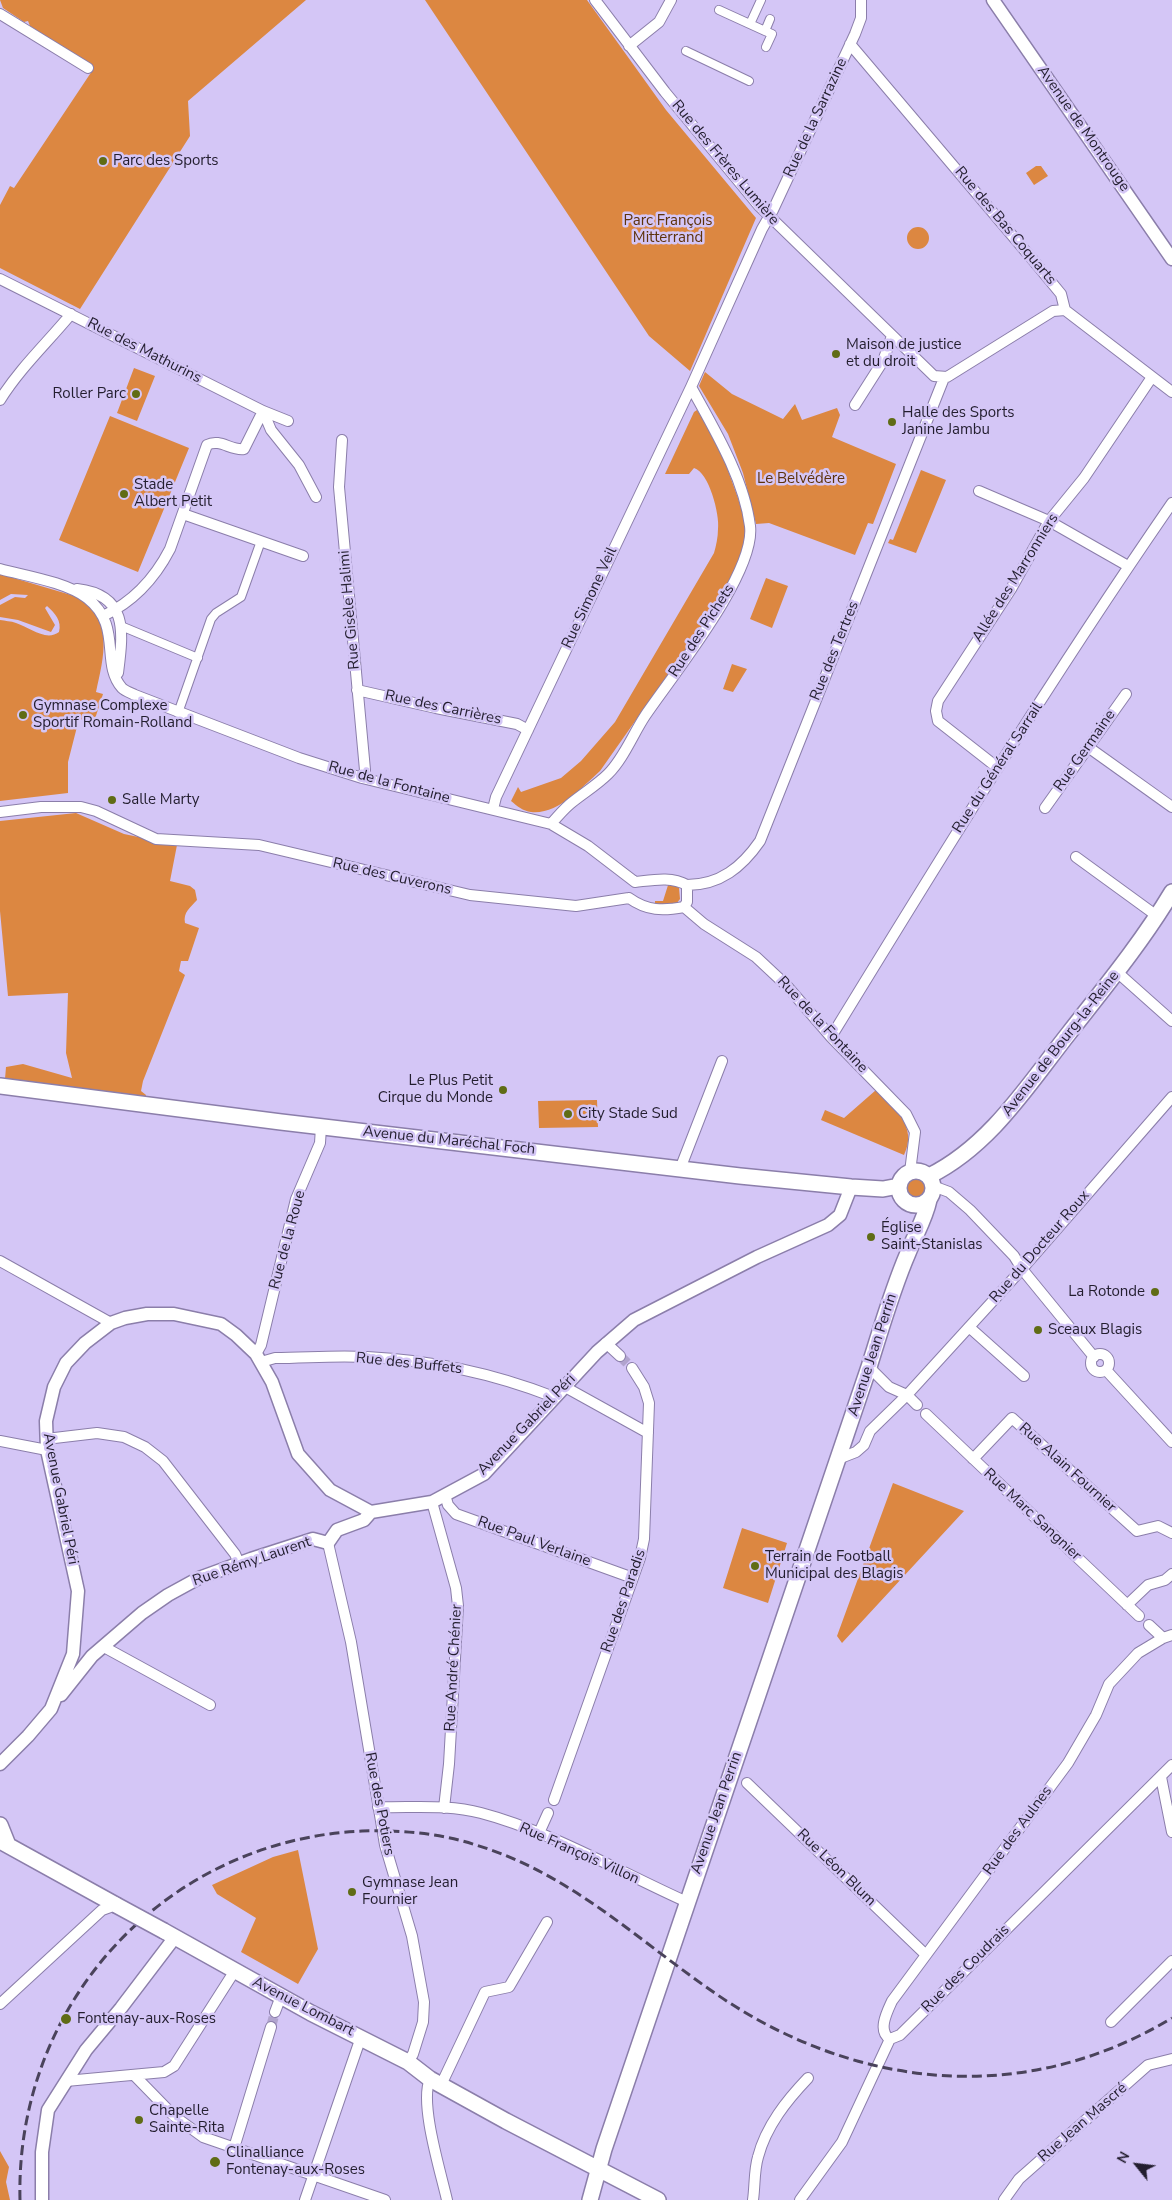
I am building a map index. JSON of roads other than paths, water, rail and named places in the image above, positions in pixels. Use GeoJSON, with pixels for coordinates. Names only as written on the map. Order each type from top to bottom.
{"type":"FeatureCollection","features":[{"type":"Feature","properties":{"kind":"main road","name":"Avenue de Bourg-la-Reine"},"geometry":{"type":"LineString","coordinates":[[931,1187],[945,1169],[995,1127],[1117,972],[1172,892]]}},
{"type":"Feature","properties":{"kind":"main road","name":"Avenue du Maréchal Foch"},"geometry":{"type":"LineString","coordinates":[[0,1086],[321,1127],[680,1169],[851,1187],[884,1189],[899,1186]]}},
{"type":"Feature","properties":{"kind":"main road"},"geometry":{"type":"LineString","coordinates":[[916,1170],[931,1187],[923,1205],[911,1205],[905,1202],[900,1195],[899,1186],[901,1179],[916,1170]]}},
{"type":"Feature","properties":{"kind":"main road","name":"Avenue Jean Perrin"},"geometry":{"type":"LineString","coordinates":[[590,2200],[598,2168],[870,1367],[887,1311],[908,1252],[925,1217],[931,1187]]}},
{"type":"Feature","properties":{"kind":"main road","name":"Avenue Jean Perrin"},"geometry":{"type":"LineString","coordinates":[[908,1252],[913,1218],[911,1205]]}},
{"type":"Feature","properties":{"kind":"main road","name":"Avenue Lombart"},"geometry":{"type":"LineString","coordinates":[[0,1825],[4,1843],[170,1934],[234,1972],[408,2062],[436,2082],[658,2200]]}},
{"type":"Feature","properties":{"kind":"street","name":"Rue des Frères Lumière"},"geometry":{"type":"LineString","coordinates":[[595,0],[671,99],[769,217],[934,376],[944,378]]}},
{"type":"Feature","properties":{"kind":"street"},"geometry":{"type":"LineString","coordinates":[[630,46],[659,22],[671,0]]}},
{"type":"Feature","properties":{"kind":"street"},"geometry":{"type":"LineString","coordinates":[[750,24],[761,0]]}},
{"type":"Feature","properties":{"kind":"street","name":"Rue de la Sarrazine"},"geometry":{"type":"LineString","coordinates":[[769,217],[850,44],[861,18],[861,0]]}},
{"type":"Feature","properties":{"kind":"street","name":"Avenue de Montrouge"},"geometry":{"type":"LineString","coordinates":[[993,0],[1172,259]]}},
{"type":"Feature","properties":{"kind":"street"},"geometry":{"type":"LineString","coordinates":[[719,10],[772,34],[766,47]]}},
{"type":"Feature","properties":{"kind":"street"},"geometry":{"type":"LineString","coordinates":[[0,14],[88,68]]}},
{"type":"Feature","properties":{"kind":"street"},"geometry":{"type":"LineString","coordinates":[[765,30],[770,19]]}},
{"type":"Feature","properties":{"kind":"street","name":"Rue des Bas Coquarts"},"geometry":{"type":"LineString","coordinates":[[850,44],[1028,253],[1061,294],[1066,310],[1172,392]]}},
{"type":"Feature","properties":{"kind":"street"},"geometry":{"type":"LineString","coordinates":[[686,51],[749,81]]}},
{"type":"Feature","properties":{"kind":"street"},"geometry":{"type":"LineString","coordinates":[[691,387],[714,332],[769,217]]}},
{"type":"Feature","properties":{"kind":"street","name":"Rue des Mathurins"},"geometry":{"type":"LineString","coordinates":[[0,279],[263,411],[288,421]]}},
{"type":"Feature","properties":{"kind":"street"},"geometry":{"type":"LineString","coordinates":[[944,378],[1053,311],[1066,310]]}},
{"type":"Feature","properties":{"kind":"street"},"geometry":{"type":"LineString","coordinates":[[0,400],[9,385],[71,314]]}},
{"type":"Feature","properties":{"kind":"street"},"geometry":{"type":"LineString","coordinates":[[855,405],[883,361],[892,336]]}},
{"type":"Feature","properties":{"kind":"street","name":"Allée des Marronniers"},"geometry":{"type":"LineString","coordinates":[[998,768],[938,721],[936,711],[938,701],[1011,589],[1049,522],[1084,478],[1152,377]]}},
{"type":"Feature","properties":{"kind":"street","name":"Rue des Tertres"},"geometry":{"type":"LineString","coordinates":[[688,885],[707,884],[720,878],[748,859],[760,841],[944,378]]}},
{"type":"Feature","properties":{"kind":"street","name":"Rue Simone Veil"},"geometry":{"type":"LineString","coordinates":[[493,809],[496,797],[691,387]]}},
{"type":"Feature","properties":{"kind":"street","name":"Rue des Pichets"},"geometry":{"type":"LineString","coordinates":[[551,824],[568,805],[608,773],[618,760],[643,718],[730,593],[749,543],[750,527],[740,489],[721,439],[691,387]]}},
{"type":"Feature","properties":{"kind":"street"},"geometry":{"type":"LineString","coordinates":[[263,411],[271,430],[300,465],[316,497]]}},
{"type":"Feature","properties":{"kind":"street"},"geometry":{"type":"LineString","coordinates":[[103,616],[127,603],[162,563],[183,514],[207,446],[212,442],[240,450],[244,449],[263,411]]}},
{"type":"Feature","properties":{"kind":"street","name":"Rue Gisèle Halimi"},"geometry":{"type":"LineString","coordinates":[[342,440],[339,486],[365,770],[362,778]]}},
{"type":"Feature","properties":{"kind":"street"},"geometry":{"type":"LineString","coordinates":[[979,491],[1049,522],[1128,566]]}},
{"type":"Feature","properties":{"kind":"street","name":"Rue du Général Sarrail"},"geometry":{"type":"LineString","coordinates":[[830,1037],[914,899],[1128,566],[1172,503]]}},
{"type":"Feature","properties":{"kind":"street"},"geometry":{"type":"LineString","coordinates":[[183,514],[303,556]]}},
{"type":"Feature","properties":{"kind":"street"},"geometry":{"type":"LineString","coordinates":[[178,713],[211,619],[216,613],[241,597],[261,541]]}},
{"type":"Feature","properties":{"kind":"street"},"geometry":{"type":"LineString","coordinates":[[0,569],[68,588],[99,594],[116,610],[121,626],[122,644],[117,679]]}},
{"type":"Feature","properties":{"kind":"street"},"geometry":{"type":"LineString","coordinates":[[68,588],[86,597],[98,608],[103,616],[110,636],[113,667],[117,679]]}},
{"type":"Feature","properties":{"kind":"street"},"geometry":{"type":"LineString","coordinates":[[121,626],[198,658]]}},
{"type":"Feature","properties":{"kind":"street","name":"Rue de la Fontaine"},"geometry":{"type":"LineString","coordinates":[[117,679],[122,688],[136,695],[178,713],[299,758],[362,778],[551,824],[588,846],[635,882]]}},
{"type":"Feature","properties":{"kind":"street","name":"Rue des Carrières"},"geometry":{"type":"LineString","coordinates":[[357,690],[517,724],[528,730]]}},
{"type":"Feature","properties":{"kind":"street","name":"Rue Germaine"},"geometry":{"type":"LineString","coordinates":[[1045,808],[1126,694]]}},
{"type":"Feature","properties":{"kind":"street"},"geometry":{"type":"LineString","coordinates":[[1088,747],[1172,808]]}},
{"type":"Feature","properties":{"kind":"street","name":"Rue des Cuverons"},"geometry":{"type":"LineString","coordinates":[[0,812],[40,807],[81,808],[96,811],[156,839],[259,845],[470,895],[576,906],[629,898]]}},
{"type":"Feature","properties":{"kind":"street"},"geometry":{"type":"LineString","coordinates":[[1076,857],[1157,916]]}},
{"type":"Feature","properties":{"kind":"street"},"geometry":{"type":"LineString","coordinates":[[660,879],[679,880],[688,885],[687,902],[684,907],[671,910],[640,906],[629,898],[630,889],[635,882],[660,879]]}},
{"type":"Feature","properties":{"kind":"street","name":"Rue de la Fontaine"},"geometry":{"type":"LineString","coordinates":[[684,907],[704,924],[756,957],[787,986],[830,1037],[906,1114],[914,1132],[910,1172]]}},
{"type":"Feature","properties":{"kind":"street"},"geometry":{"type":"LineString","coordinates":[[1117,972],[1172,1021]]}},
{"type":"Feature","properties":{"kind":"street"},"geometry":{"type":"LineString","coordinates":[[680,1169],[722,1061]]}},
{"type":"Feature","properties":{"kind":"street","name":"Rue du Docteur Roux"},"geometry":{"type":"LineString","coordinates":[[907,1395],[1022,1269],[1172,1097]]}},
{"type":"Feature","properties":{"kind":"street","name":"Rue de la Roue"},"geometry":{"type":"LineString","coordinates":[[258,1358],[296,1199],[320,1143],[321,1127]]}},
{"type":"Feature","properties":{"kind":"street","name":"Avenue Gabriel Péri"},"geometry":{"type":"LineString","coordinates":[[0,1764],[51,1709],[73,1654],[78,1591],[47,1444],[46,1421],[54,1387],[66,1363],[85,1343],[111,1323],[147,1314],[174,1314],[221,1324],[236,1335],[258,1358],[272,1382],[298,1454],[330,1490],[371,1512],[432,1502],[484,1474],[606,1343],[647,1312],[828,1225],[840,1215],[851,1187]]}},
{"type":"Feature","properties":{"kind":"street"},"geometry":{"type":"LineString","coordinates":[[931,1187],[950,1192],[1014,1256],[1022,1269],[1094,1357],[1091,1361],[1092,1368],[1098,1372],[1109,1373],[1172,1442]]}},
{"type":"Feature","properties":{"kind":"street"},"geometry":{"type":"LineString","coordinates":[[0,1261],[111,1323]]}},
{"type":"Feature","properties":{"kind":"street"},"geometry":{"type":"LineString","coordinates":[[969,1327],[1024,1376]]}},
{"type":"Feature","properties":{"kind":"street"},"geometry":{"type":"LineString","coordinates":[[606,1343],[620,1356]]}},
{"type":"Feature","properties":{"kind":"street","name":"Rue des Buffets"},"geometry":{"type":"LineString","coordinates":[[258,1358],[366,1357],[427,1363],[469,1370],[554,1397]]}},
{"type":"Feature","properties":{"kind":"street"},"geometry":{"type":"LineString","coordinates":[[870,1367],[889,1387],[907,1395],[917,1405]]}},
{"type":"Feature","properties":{"kind":"street","name":"Rue des Paradis"},"geometry":{"type":"LineString","coordinates":[[554,1800],[633,1578],[644,1539],[649,1403],[644,1387],[632,1368]]}},
{"type":"Feature","properties":{"kind":"street"},"geometry":{"type":"LineString","coordinates":[[564,1387],[648,1433]]}},
{"type":"Feature","properties":{"kind":"street","name":"Avenue Jean Perrin"},"geometry":{"type":"LineString","coordinates":[[838,1459],[856,1452],[864,1445],[870,1431],[907,1395]]}},
{"type":"Feature","properties":{"kind":"street","name":"Rue Marc Sangnier"},"geometry":{"type":"LineString","coordinates":[[926,1414],[1139,1616]]}},
{"type":"Feature","properties":{"kind":"street","name":"Rue Alain Fournier"},"geometry":{"type":"LineString","coordinates":[[973,1459],[1012,1418],[1137,1531],[1158,1526],[1172,1533]]}},
{"type":"Feature","properties":{"kind":"street"},"geometry":{"type":"LineString","coordinates":[[0,1441],[47,1444],[97,1433],[124,1437],[145,1446],[163,1461],[235,1554],[239,1564]]}},
{"type":"Feature","properties":{"kind":"street","name":"Rue Paul Verlaine"},"geometry":{"type":"LineString","coordinates":[[445,1495],[448,1505],[456,1514],[633,1578]]}},
{"type":"Feature","properties":{"kind":"street","name":"Rue André Chénier"},"geometry":{"type":"LineString","coordinates":[[432,1502],[456,1588],[458,1606],[449,1764],[444,1808]]}},
{"type":"Feature","properties":{"kind":"street","name":"Rue Rémy Laurent"},"geometry":{"type":"LineString","coordinates":[[51,1709],[85,1664],[142,1613],[168,1595],[199,1578],[313,1539],[328,1542],[338,1530],[364,1520],[371,1512]]}},
{"type":"Feature","properties":{"kind":"street","name":"Rue des Potiers"},"geometry":{"type":"LineString","coordinates":[[328,1542],[351,1642],[386,1846],[412,1936],[424,2002],[423,2022],[418,2040],[408,2062]]}},
{"type":"Feature","properties":{"kind":"street"},"geometry":{"type":"LineString","coordinates":[[1127,1606],[1148,1585],[1165,1580],[1172,1574]]}},
{"type":"Feature","properties":{"kind":"street"},"geometry":{"type":"LineString","coordinates":[[1148,1625],[1167,1636]]}},
{"type":"Feature","properties":{"kind":"street","name":"Rue des Aulnes"},"geometry":{"type":"LineString","coordinates":[[890,2039],[885,2036],[883,2030],[886,2012],[892,2001],[1068,1763],[1096,1715],[1109,1684],[1138,1653],[1167,1636]]}},
{"type":"Feature","properties":{"kind":"street"},"geometry":{"type":"LineString","coordinates":[[104,1646],[210,1704]]}},
{"type":"Feature","properties":{"kind":"street"},"geometry":{"type":"LineString","coordinates":[[73,1654],[85,1664]]}},
{"type":"Feature","properties":{"kind":"street","name":"Rue des Coudrais"},"geometry":{"type":"LineString","coordinates":[[890,2039],[900,2035],[1172,1765]]}},
{"type":"Feature","properties":{"kind":"street"},"geometry":{"type":"LineString","coordinates":[[1161,1777],[1172,1832]]}},
{"type":"Feature","properties":{"kind":"street","name":"Rue Léon Blum"},"geometry":{"type":"LineString","coordinates":[[747,1782],[925,1954]]}},
{"type":"Feature","properties":{"kind":"street","name":"Rue François Villon"},"geometry":{"type":"LineString","coordinates":[[378,1807],[444,1808],[480,1813],[540,1833],[687,1902]]}},
{"type":"Feature","properties":{"kind":"street"},"geometry":{"type":"LineString","coordinates":[[540,1833],[548,1813]]}},
{"type":"Feature","properties":{"kind":"street"},"geometry":{"type":"LineString","coordinates":[[0,2004],[102,1910],[116,1905]]}},
{"type":"Feature","properties":{"kind":"street"},"geometry":{"type":"LineString","coordinates":[[447,2200],[430,2128],[427,2086],[436,2082],[485,1992],[509,1987],[547,1922]]}},
{"type":"Feature","properties":{"kind":"street"},"geometry":{"type":"LineString","coordinates":[[42,2200],[42,2152],[48,2110],[86,2050],[121,2008],[170,1934]]}},
{"type":"Feature","properties":{"kind":"street"},"geometry":{"type":"LineString","coordinates":[[1111,2022],[1172,1960]]}},
{"type":"Feature","properties":{"kind":"street"},"geometry":{"type":"LineString","coordinates":[[66,2082],[164,2072],[174,2066],[234,1972]]}},
{"type":"Feature","properties":{"kind":"street"},"geometry":{"type":"LineString","coordinates":[[275,2012],[280,1996]]}},
{"type":"Feature","properties":{"kind":"street"},"geometry":{"type":"LineString","coordinates":[[234,2148],[271,2027]]}},
{"type":"Feature","properties":{"kind":"street"},"geometry":{"type":"LineString","coordinates":[[305,2200],[361,2037]]}},
{"type":"Feature","properties":{"kind":"street"},"geometry":{"type":"LineString","coordinates":[[800,2200],[842,2142],[890,2039]]}},
{"type":"Feature","properties":{"kind":"street","name":"Rue Jean Mascré"},"geometry":{"type":"LineString","coordinates":[[1004,2200],[1019,2179],[1148,2065],[1172,2059]]}},
{"type":"Feature","properties":{"kind":"street"},"geometry":{"type":"LineString","coordinates":[[134,2075],[174,2116],[203,2137],[385,2200]]}},
{"type":"Feature","properties":{"kind":"street"},"geometry":{"type":"LineString","coordinates":[[753,2200],[758,2157],[765,2137],[779,2111],[808,2078]]}},
{"type":"Feature","properties":{"kind":"tunnel"},"geometry":{"type":"LineString","coordinates":[[620,1356],[632,1368]]}},
{"type":"Feature","properties":{"kind":"tunnel"},"geometry":{"type":"LineString","coordinates":[[271,2027],[275,2012]]}},
{"type":"Feature","properties":{"kind":"railway"},"geometry":{"type":"LineString","coordinates":[[20,2200],[25,2128],[44,2061],[74,1999],[115,1945],[166,1900],[225,1865],[291,1841],[362,1831],[405,1832],[434,1835],[462,1841],[509,1857],[540,1872],[598,1907],[709,1989],[763,2023],[820,2049],[878,2066],[937,2075],[996,2075],[1056,2066],[1115,2047],[1172,2018]]}},
{"type":"Feature","properties":{"kind":"place","name":"Parc des Sports"},"geometry":{"type":"Point","coordinates":[103,161]}},
{"type":"Feature","properties":{"kind":"place","name":"Maison de justice et du droit"},"geometry":{"type":"Point","coordinates":[836,354]}},
{"type":"Feature","properties":{"kind":"place","name":"Roller Parc"},"geometry":{"type":"Point","coordinates":[136,394]}},
{"type":"Feature","properties":{"kind":"place","name":"Halle des Sports Janine Jambu"},"geometry":{"type":"Point","coordinates":[892,422]}},
{"type":"Feature","properties":{"kind":"place","name":"Stade Albert Petit"},"geometry":{"type":"Point","coordinates":[124,494]}},
{"type":"Feature","properties":{"kind":"place","name":"Gymnase Complexe Sportif Romain-Rolland"},"geometry":{"type":"Point","coordinates":[23,715]}},
{"type":"Feature","properties":{"kind":"place","name":"Salle Marty"},"geometry":{"type":"Point","coordinates":[112,800]}},
{"type":"Feature","properties":{"kind":"place","name":"Le Plus Petit Cirque du Monde"},"geometry":{"type":"Point","coordinates":[503,1090]}},
{"type":"Feature","properties":{"kind":"place","name":"City Stade Sud"},"geometry":{"type":"Point","coordinates":[568,1114]}},
{"type":"Feature","properties":{"kind":"place","name":"Église Saint-Stanislas"},"geometry":{"type":"Point","coordinates":[871,1237]}},
{"type":"Feature","properties":{"kind":"place","name":"La Rotonde"},"geometry":{"type":"Point","coordinates":[1155,1292]}},
{"type":"Feature","properties":{"kind":"place","name":"Sceaux Blagis"},"geometry":{"type":"Point","coordinates":[1038,1330]}},
{"type":"Feature","properties":{"kind":"place","name":"Terrain de Football Municipal des Blagis"},"geometry":{"type":"Point","coordinates":[755,1566]}},
{"type":"Feature","properties":{"kind":"place","name":"Gymnase Jean Fournier"},"geometry":{"type":"Point","coordinates":[352,1892]}},
{"type":"Feature","properties":{"kind":"place","name":"Fontenay-aux-Roses"},"geometry":{"type":"Point","coordinates":[66,2019]}},
{"type":"Feature","properties":{"kind":"place","name":"Chapelle Sainte-Rita"},"geometry":{"type":"Point","coordinates":[139,2120]}},
{"type":"Feature","properties":{"kind":"place","name":"Clinalliance Fontenay-aux-Roses"},"geometry":{"type":"Point","coordinates":[215,2162]}},
{"type":"Feature","properties":{"kind":"park label","name":"Parc François Mitterrand"},"geometry":{"type":"Point","coordinates":[668,230]}},
{"type":"Feature","properties":{"kind":"park label","name":"Le Belvédère"},"geometry":{"type":"Point","coordinates":[801,479]}}]}
